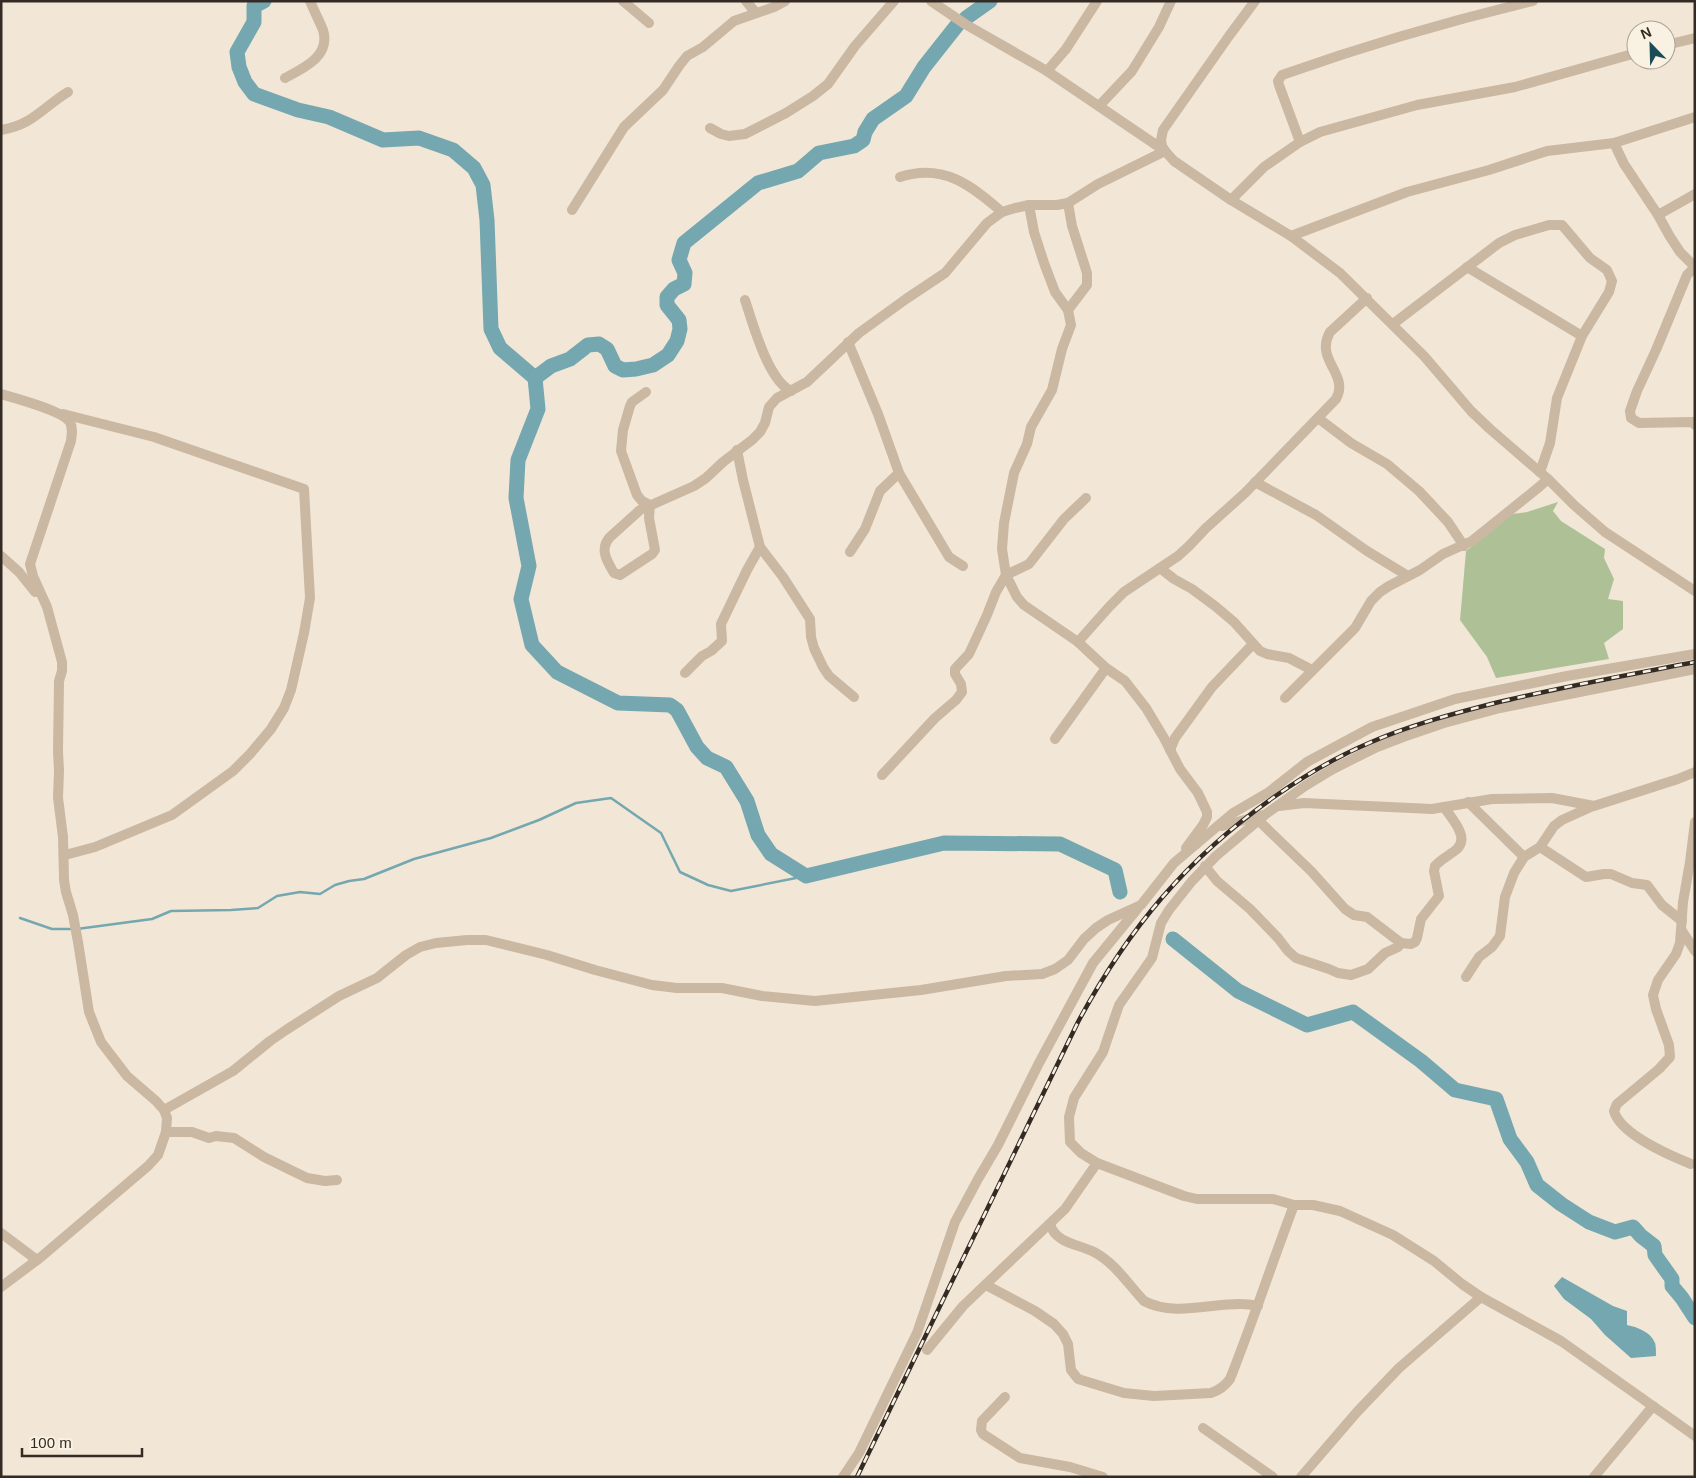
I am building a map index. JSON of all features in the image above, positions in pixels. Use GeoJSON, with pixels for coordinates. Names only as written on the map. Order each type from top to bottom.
{"type":"FeatureCollection","features":[{"type":"Feature","properties":{"kind":"street"},"geometry":{"type":"LineString","coordinates":[[285,78],[303,69],[321,53],[323,48],[323,32],[310,1]]}},
{"type":"Feature","properties":{"kind":"street"},"geometry":{"type":"LineString","coordinates":[[623,1],[649,23]]}},
{"type":"Feature","properties":{"kind":"street"},"geometry":{"type":"LineString","coordinates":[[746,1],[756,12]]}},
{"type":"Feature","properties":{"kind":"street"},"geometry":{"type":"LineString","coordinates":[[572,210],[624,127],[664,90],[687,56],[703,47],[734,21],[774,7],[785,1]]}},
{"type":"Feature","properties":{"kind":"street"},"geometry":{"type":"LineString","coordinates":[[710,128],[729,136],[745,134],[786,113],[813,96],[828,84],[855,46],[894,1]]}},
{"type":"Feature","properties":{"kind":"street"},"geometry":{"type":"LineString","coordinates":[[931,1],[965,24],[1047,71],[1165,151],[1174,161],[1230,200],[1291,236],[1340,273],[1424,356],[1471,411],[1490,430],[1544,475],[1605,532],[1695,591]]}},
{"type":"Feature","properties":{"kind":"street"},"geometry":{"type":"LineString","coordinates":[[1047,71],[1066,49],[1097,1]]}},
{"type":"Feature","properties":{"kind":"street"},"geometry":{"type":"LineString","coordinates":[[1099,106],[1132,70],[1171,1]]}},
{"type":"Feature","properties":{"kind":"street"},"geometry":{"type":"LineString","coordinates":[[1165,151],[1161,140],[1163,130],[1255,1]]}},
{"type":"Feature","properties":{"kind":"street"},"geometry":{"type":"LineString","coordinates":[[1300,142],[1279,85],[1278,81],[1282,75],[1352,52],[1533,1]]}},
{"type":"Feature","properties":{"kind":"street"},"geometry":{"type":"LineString","coordinates":[[1676,42],[1695,38]]}},
{"type":"Feature","properties":{"kind":"street"},"geometry":{"type":"LineString","coordinates":[[1230,200],[1264,168],[1300,142],[1333,128],[1418,105],[1515,87],[1626,57]]}},
{"type":"Feature","properties":{"kind":"street"},"geometry":{"type":"LineString","coordinates":[[1,130],[27,122],[36,117],[54,101],[68,92]]}},
{"type":"Feature","properties":{"kind":"street"},"geometry":{"type":"LineString","coordinates":[[1291,236],[1407,192],[1489,170],[1547,151],[1614,144],[1695,117]]}},
{"type":"Feature","properties":{"kind":"street"},"geometry":{"type":"LineString","coordinates":[[1614,144],[1638,187],[1658,215],[1680,252],[1695,267],[1686,275],[1656,350],[1637,391],[1630,411],[1631,418],[1639,423],[1692,422],[1695,425]]}},
{"type":"Feature","properties":{"kind":"street"},"geometry":{"type":"LineString","coordinates":[[650,505],[649,518],[655,550],[620,575],[617,575],[604,554],[606,540],[636,513],[650,505],[694,486],[706,478],[737,450],[752,440],[760,432],[772,402],[776,398],[807,382],[848,342],[884,314],[945,274],[987,223],[1002,212],[1015,208],[1029,205],[1068,203],[1098,184],[1165,151]]}},
{"type":"Feature","properties":{"kind":"street"},"geometry":{"type":"LineString","coordinates":[[900,177],[917,173],[946,174],[964,183],[1002,212]]}},
{"type":"Feature","properties":{"kind":"street"},"geometry":{"type":"LineString","coordinates":[[1658,215],[1695,194]]}},
{"type":"Feature","properties":{"kind":"street"},"geometry":{"type":"LineString","coordinates":[[1068,203],[1072,226],[1087,273],[1087,284],[1068,310]]}},
{"type":"Feature","properties":{"kind":"street"},"geometry":{"type":"LineString","coordinates":[[843,1477],[859,1453],[917,1333],[956,1222],[1093,963],[1174,864],[1207,817],[1207,812],[1198,793],[1180,769],[1146,708],[1134,691],[1125,681],[1106,668],[1078,642],[1024,605],[1017,597],[1006,575],[1001,542],[1011,481],[1027,444],[1031,427],[1052,390],[1062,349],[1071,325],[1068,310],[1055,292],[1034,232],[1029,205]]}},
{"type":"Feature","properties":{"kind":"street"},"geometry":{"type":"LineString","coordinates":[[1285,698],[1355,628],[1371,601],[1380,592],[1420,570],[1443,554],[1464,546],[1481,535],[1544,475],[1557,398],[1582,336],[1609,292],[1612,281],[1607,270],[1590,258],[1562,225],[1549,225],[1515,235],[1499,244],[1392,324]]}},
{"type":"Feature","properties":{"kind":"street"},"geometry":{"type":"LineString","coordinates":[[1467,267],[1582,336]]}},
{"type":"Feature","properties":{"kind":"street"},"geometry":{"type":"LineString","coordinates":[[1078,642],[1124,592],[1189,546],[1336,399],[1339,389],[1337,377],[1325,348],[1326,339],[1330,332],[1367,298]]}},
{"type":"Feature","properties":{"kind":"street"},"geometry":{"type":"LineString","coordinates":[[745,300],[765,356],[781,385],[790,391]]}},
{"type":"Feature","properties":{"kind":"street"},"geometry":{"type":"LineString","coordinates":[[848,342],[878,414],[899,473],[949,557],[963,566]]}},
{"type":"Feature","properties":{"kind":"street"},"geometry":{"type":"LineString","coordinates":[[1,389],[6,396],[60,413],[154,437],[304,489],[310,598],[291,690],[284,708],[271,729],[233,771],[172,815],[95,847],[65,855]]}},
{"type":"Feature","properties":{"kind":"street"},"geometry":{"type":"LineString","coordinates":[[646,392],[632,402],[630,406],[623,430],[621,451],[637,495],[642,501],[650,505]]}},
{"type":"Feature","properties":{"kind":"street"},"geometry":{"type":"LineString","coordinates":[[1,1288],[148,1166],[158,1155],[166,1132],[167,1118],[164,1110],[156,1101],[127,1076],[104,1049],[90,1012],[73,915],[65,886],[65,855],[58,798],[59,681],[62,662],[42,594],[33,576],[30,564],[72,441],[70,422],[60,413]]}},
{"type":"Feature","properties":{"kind":"street"},"geometry":{"type":"LineString","coordinates":[[1318,418],[1351,443],[1387,464],[1419,492],[1448,522],[1464,546]]}},
{"type":"Feature","properties":{"kind":"street"},"geometry":{"type":"LineString","coordinates":[[737,450],[760,547],[783,577],[810,619],[811,637],[823,667],[829,676],[854,697]]}},
{"type":"Feature","properties":{"kind":"street"},"geometry":{"type":"LineString","coordinates":[[850,552],[865,529],[880,491],[899,473]]}},
{"type":"Feature","properties":{"kind":"street"},"geometry":{"type":"LineString","coordinates":[[1255,482],[1316,515],[1367,551],[1408,576]]}},
{"type":"Feature","properties":{"kind":"street"},"geometry":{"type":"LineString","coordinates":[[882,776],[935,718],[956,700],[962,692],[955,669],[969,654],[996,592],[1006,575],[1029,564],[1064,519],[1086,498]]}},
{"type":"Feature","properties":{"kind":"street"},"geometry":{"type":"LineString","coordinates":[[685,673],[702,656],[716,648],[722,641],[721,624],[760,547]]}},
{"type":"Feature","properties":{"kind":"street"},"geometry":{"type":"LineString","coordinates":[[1,556],[29,584],[49,617]]}},
{"type":"Feature","properties":{"kind":"street"},"geometry":{"type":"LineString","coordinates":[[1160,568],[1215,606],[1234,622],[1260,651],[1289,658],[1312,670]]}},
{"type":"Feature","properties":{"kind":"street"},"geometry":{"type":"LineString","coordinates":[[1170,750],[1175,738],[1212,687],[1253,644]]}},
{"type":"Feature","properties":{"kind":"street"},"geometry":{"type":"LineString","coordinates":[[1174,864],[1233,814],[1269,792],[1306,762],[1386,722],[1455,699],[1567,676],[1695,654]]}},
{"type":"Feature","properties":{"kind":"street"},"geometry":{"type":"LineString","coordinates":[[1055,739],[1106,668]]}},
{"type":"Feature","properties":{"kind":"street"},"geometry":{"type":"LineString","coordinates":[[1695,669],[1500,708],[1403,737],[1377,747],[1333,769],[1262,817],[1205,866],[1182,893],[1161,923],[1152,958],[1119,1005],[1103,1052],[1074,1098],[1069,1117],[1070,1142],[1081,1153],[1097,1164],[1176,1193],[1197,1199],[1273,1199],[1294,1206],[1313,1205],[1340,1211],[1393,1235],[1434,1260],[1462,1284],[1481,1297],[1561,1341],[1695,1436]]}},
{"type":"Feature","properties":{"kind":"street"},"geometry":{"type":"LineString","coordinates":[[1466,977],[1479,957],[1492,947],[1500,936],[1505,898],[1514,873],[1524,857],[1540,847],[1554,826],[1562,820],[1594,806],[1695,772]]}},
{"type":"Feature","properties":{"kind":"street"},"geometry":{"type":"LineString","coordinates":[[1276,807],[1304,803],[1432,810],[1497,798],[1552,798],[1594,806]]}},
{"type":"Feature","properties":{"kind":"street"},"geometry":{"type":"LineString","coordinates":[[1468,802],[1524,857]]}},
{"type":"Feature","properties":{"kind":"street"},"geometry":{"type":"LineString","coordinates":[[1262,817],[1345,909],[1354,915],[1367,918],[1401,944],[1411,944],[1417,938],[1420,919],[1437,900],[1439,891],[1434,871],[1435,866],[1461,844],[1462,836],[1444,807]]}},
{"type":"Feature","properties":{"kind":"street"},"geometry":{"type":"LineString","coordinates":[[1216,828],[1262,817]]}},
{"type":"Feature","properties":{"kind":"street"},"geometry":{"type":"LineString","coordinates":[[1691,1164],[1654,1148],[1617,1118],[1614,1111],[1617,1104],[1659,1070],[1670,1057],[1669,1045],[1656,1009],[1654,994],[1658,980],[1679,949],[1695,822]]}},
{"type":"Feature","properties":{"kind":"street"},"geometry":{"type":"LineString","coordinates":[[1540,847],[1586,877],[1611,874],[1632,883],[1648,885],[1662,905],[1682,925],[1695,951]]}},
{"type":"Feature","properties":{"kind":"street"},"geometry":{"type":"LineString","coordinates":[[1205,866],[1216,881],[1250,908],[1296,958],[1338,974],[1351,975],[1368,969],[1386,953],[1401,944]]}},
{"type":"Feature","properties":{"kind":"street"},"geometry":{"type":"LineString","coordinates":[[164,1110],[233,1071],[278,1035],[339,996],[376,978],[406,955],[420,947],[436,943],[486,940],[652,985],[676,988],[722,988],[762,996],[815,1000],[921,990],[1006,976],[1042,974],[1055,970],[1068,960],[1084,939],[1102,924],[1141,905]]}},
{"type":"Feature","properties":{"kind":"street"},"geometry":{"type":"LineString","coordinates":[[166,1132],[192,1132],[209,1138],[216,1136],[234,1138],[264,1157],[307,1178],[325,1181],[337,1180]]}},
{"type":"Feature","properties":{"kind":"street"},"geometry":{"type":"LineString","coordinates":[[927,1350],[963,1306],[1066,1209],[1097,1164]]}},
{"type":"Feature","properties":{"kind":"street"},"geometry":{"type":"LineString","coordinates":[[986,1285],[1054,1324],[1063,1334],[1068,1344],[1071,1370],[1078,1379],[1124,1393],[1154,1396],[1211,1393],[1218,1391],[1230,1378],[1294,1206]]}},
{"type":"Feature","properties":{"kind":"street"},"geometry":{"type":"LineString","coordinates":[[1050,1224],[1056,1235],[1062,1240],[1092,1251],[1103,1258],[1144,1301],[1152,1305],[1190,1308],[1242,1304],[1258,1306]]}},
{"type":"Feature","properties":{"kind":"street"},"geometry":{"type":"LineString","coordinates":[[1,1233],[37,1260]]}},
{"type":"Feature","properties":{"kind":"street"},"geometry":{"type":"LineString","coordinates":[[1301,1477],[1357,1412],[1399,1368],[1481,1297]]}},
{"type":"Feature","properties":{"kind":"street"},"geometry":{"type":"LineString","coordinates":[[1006,1397],[982,1421],[981,1430],[984,1434],[1020,1458],[1070,1466],[1103,1477]]}},
{"type":"Feature","properties":{"kind":"street"},"geometry":{"type":"LineString","coordinates":[[1594,1477],[1653,1406]]}},
{"type":"Feature","properties":{"kind":"street"},"geometry":{"type":"LineString","coordinates":[[1203,1428],[1273,1477]]}},
{"type":"Feature","properties":{"kind":"green space"},"geometry":{"type":"Polygon","coordinates":[[[1558,502],[1553,511],[1561,521],[1605,549],[1604,558],[1614,579],[1608,599],[1623,601],[1623,629],[1604,643],[1609,659],[1496,678],[1487,657],[1460,620],[1466,551],[1512,514],[1527,512],[1558,502]]]}},
{"type":"Feature","properties":{"kind":"water"},"geometry":{"type":"Polygon","coordinates":[[[1562,1277],[1613,1306],[1627,1311],[1627,1325],[1647,1333],[1653,1339],[1656,1347],[1656,1356],[1631,1358],[1605,1335],[1591,1319],[1564,1299],[1554,1286],[1562,1277]]]}},
{"type":"Feature","properties":{"kind":"waterway"},"geometry":{"type":"LineString","coordinates":[[264,1],[254,6],[254,22],[237,52],[239,67],[245,82],[254,94],[298,110],[329,117],[383,140],[419,138],[453,150],[474,168],[483,185],[487,220],[491,329],[500,348],[535,378],[538,409],[518,460],[516,498],[529,566],[521,599],[532,645],[557,672],[618,703],[670,705],[677,710],[697,747],[707,758],[726,767],[747,801],[758,835],[771,854],[806,876],[944,843],[1060,844],[1115,870],[1120,892]]}},
{"type":"Feature","properties":{"kind":"waterway"},"geometry":{"type":"LineString","coordinates":[[966,18],[990,1]]}},
{"type":"Feature","properties":{"kind":"waterway"},"geometry":{"type":"LineString","coordinates":[[535,378],[551,366],[570,359],[588,345],[599,344],[607,349],[615,366],[623,370],[653,365],[668,355],[677,341],[680,329],[679,320],[667,305],[667,297],[674,289],[684,284],[685,273],[679,260],[684,243],[758,183],[798,171],[819,153],[854,146],[863,140],[865,132],[873,119],[906,96],[924,67],[958,24]]}},
{"type":"Feature","properties":{"kind":"waterway"},"geometry":{"type":"LineString","coordinates":[[77,929],[152,919],[171,911],[258,908],[277,896],[300,892],[320,894],[335,885],[364,879],[414,859],[491,838],[539,820],[576,803],[611,798],[661,833],[680,872],[708,885],[731,891],[806,876]]}},
{"type":"Feature","properties":{"kind":"waterway"},"geometry":{"type":"LineString","coordinates":[[20,918],[52,929],[72,929]]}},
{"type":"Feature","properties":{"kind":"waterway"},"geometry":{"type":"LineString","coordinates":[[1173,939],[1238,991],[1307,1025],[1353,1012],[1421,1061],[1455,1090],[1496,1099],[1510,1139],[1527,1162],[1537,1185],[1561,1204],[1589,1222],[1615,1232],[1633,1227],[1654,1246],[1655,1255],[1672,1279],[1672,1286],[1695,1318]]}},
{"type":"Feature","properties":{"kind":"railway"},"geometry":{"type":"LineString","coordinates":[[857,1477],[1078,1022],[1117,956],[1139,926],[1187,870],[1243,820],[1285,789],[1357,748],[1431,720],[1495,703],[1570,686],[1695,662]]}}]}
